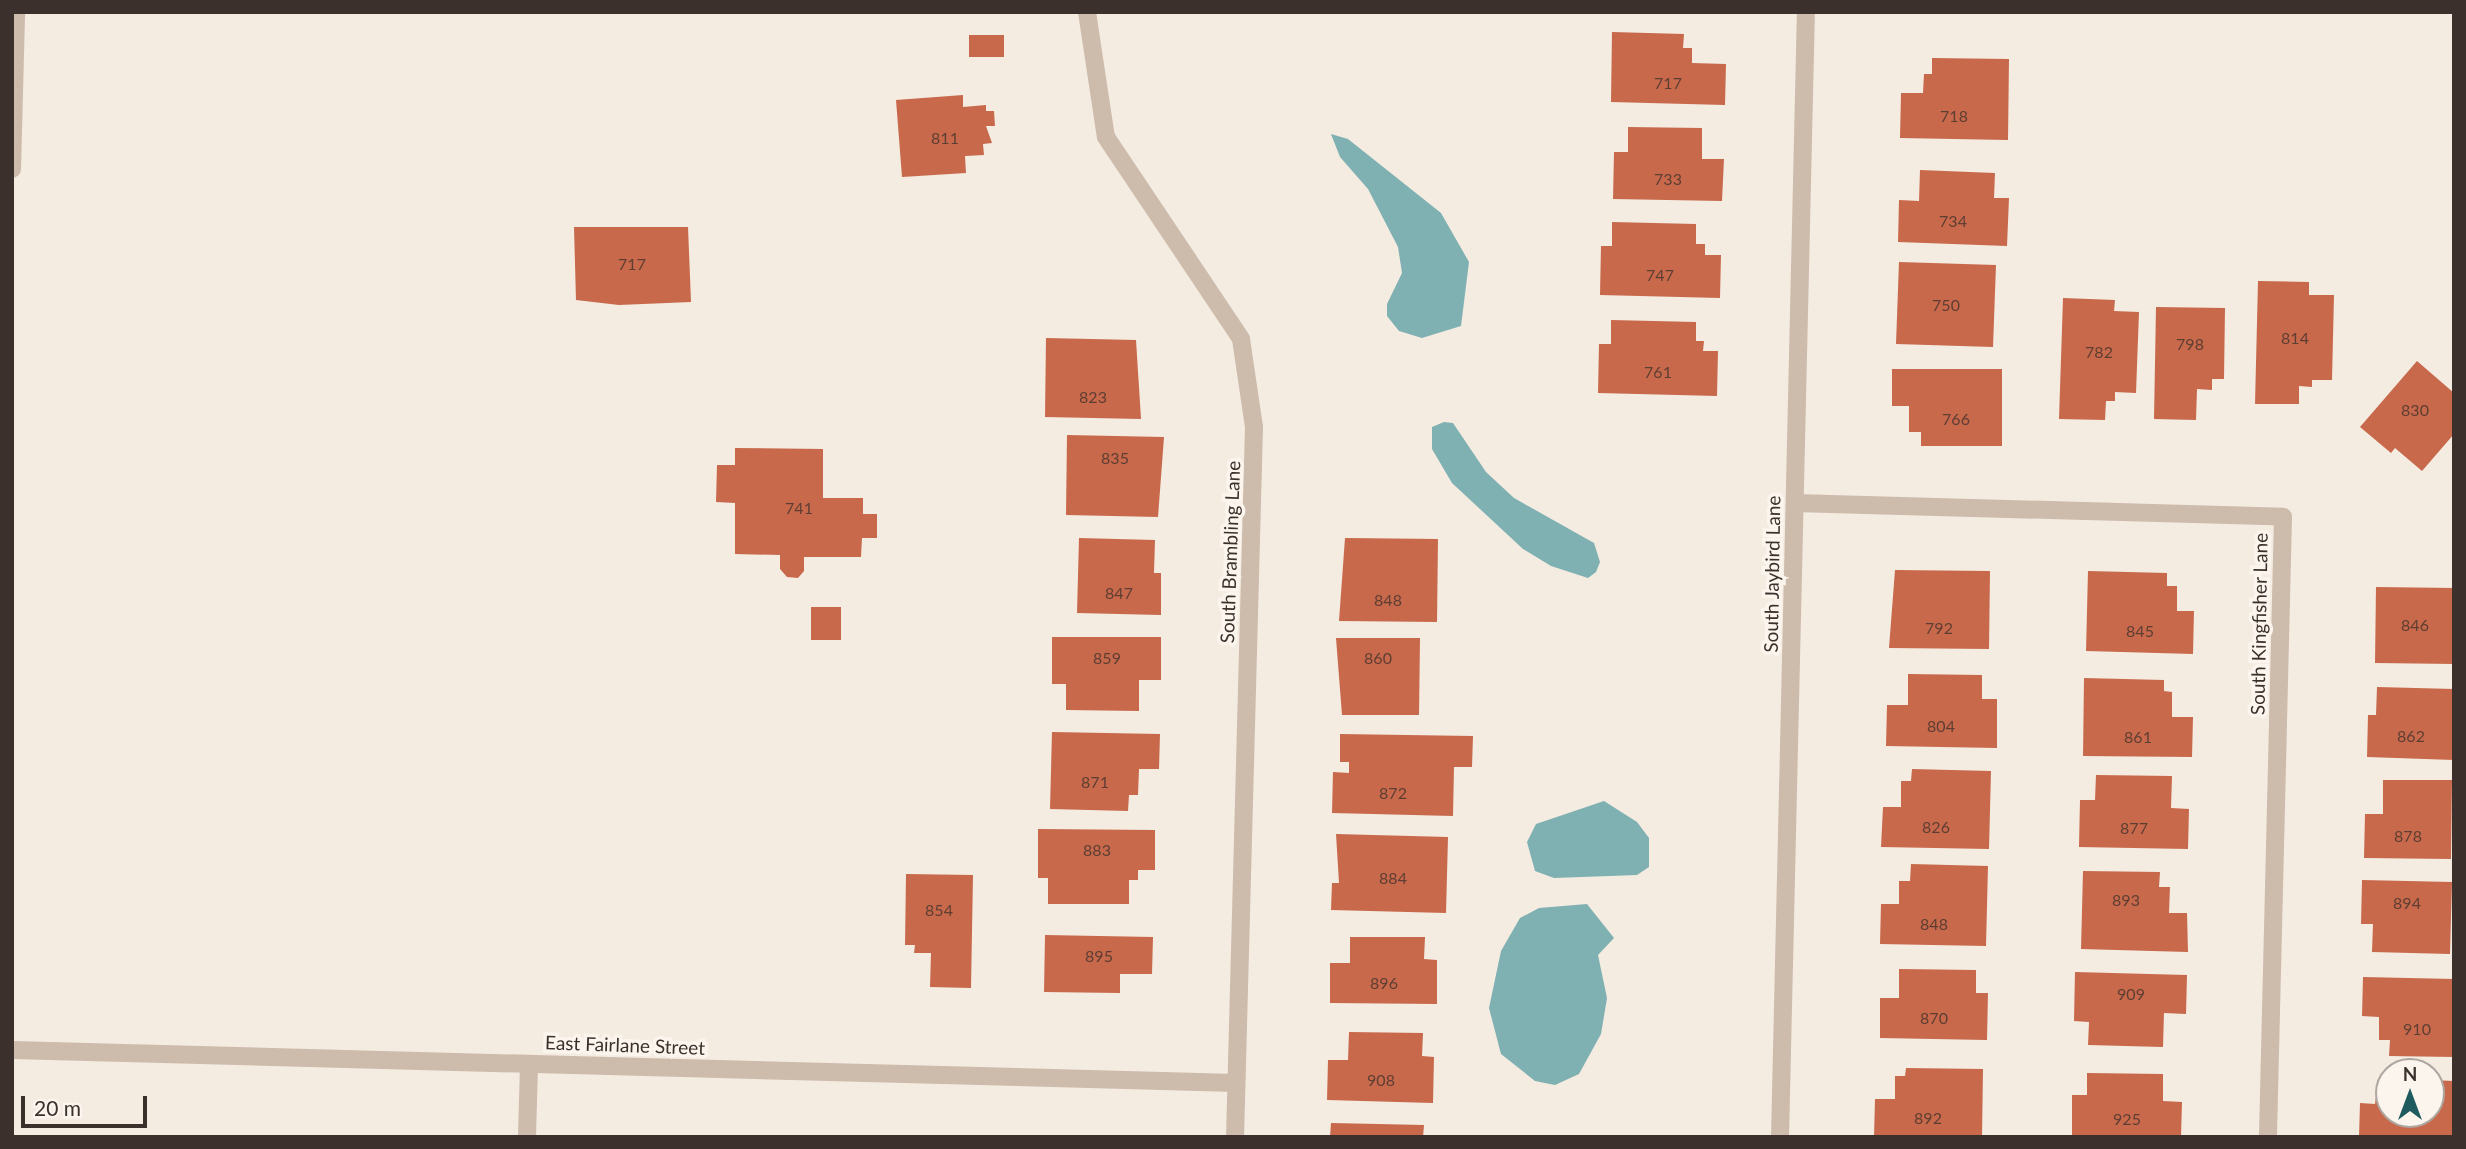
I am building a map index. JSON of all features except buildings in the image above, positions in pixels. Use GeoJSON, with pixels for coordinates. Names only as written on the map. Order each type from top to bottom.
{"type":"FeatureCollection","features":[{"type":"Feature","properties":{"kind":"street"},"geometry":{"type":"LineString","coordinates":[[12,169],[16,12]]}},
{"type":"Feature","properties":{"kind":"street","name":"South Brambling Lane"},"geometry":{"type":"LineString","coordinates":[[1087,12],[1106,137],[1241,339],[1254,428],[1234,1137]]}},
{"type":"Feature","properties":{"kind":"street","name":"South Jaybird Lane"},"geometry":{"type":"LineString","coordinates":[[1780,1137],[1806,12]]}},
{"type":"Feature","properties":{"kind":"street","name":"South Kingfisher Lane"},"geometry":{"type":"LineString","coordinates":[[1795,503],[2283,517],[2268,1137]]}},
{"type":"Feature","properties":{"kind":"street","name":"East Fairlane Street"},"geometry":{"type":"LineString","coordinates":[[12,1050],[1236,1083]]}},
{"type":"Feature","properties":{"kind":"street"},"geometry":{"type":"LineString","coordinates":[[527,1137],[529,1064]]}},
{"type":"Feature","properties":{"kind":"water"},"geometry":{"type":"Polygon","coordinates":[[[1331,134],[1348,139],[1441,213],[1469,262],[1461,326],[1422,338],[1399,331],[1387,316],[1387,304],[1402,273],[1398,247],[1368,189],[1340,157],[1331,134]]]}},
{"type":"Feature","properties":{"kind":"water"},"geometry":{"type":"Polygon","coordinates":[[[1444,422],[1453,423],[1486,472],[1514,498],[1594,543],[1600,562],[1596,572],[1588,578],[1551,566],[1523,549],[1452,483],[1432,449],[1432,427],[1444,422]]]}},
{"type":"Feature","properties":{"kind":"water"},"geometry":{"type":"Polygon","coordinates":[[[1604,801],[1637,822],[1649,838],[1649,867],[1637,875],[1554,878],[1535,871],[1527,842],[1536,824],[1604,801]]]}},
{"type":"Feature","properties":{"kind":"water"},"geometry":{"type":"Polygon","coordinates":[[[1587,904],[1614,938],[1598,955],[1607,998],[1601,1034],[1579,1074],[1555,1085],[1535,1081],[1501,1054],[1489,1008],[1501,951],[1520,918],[1539,908],[1587,904]]]}}]}
